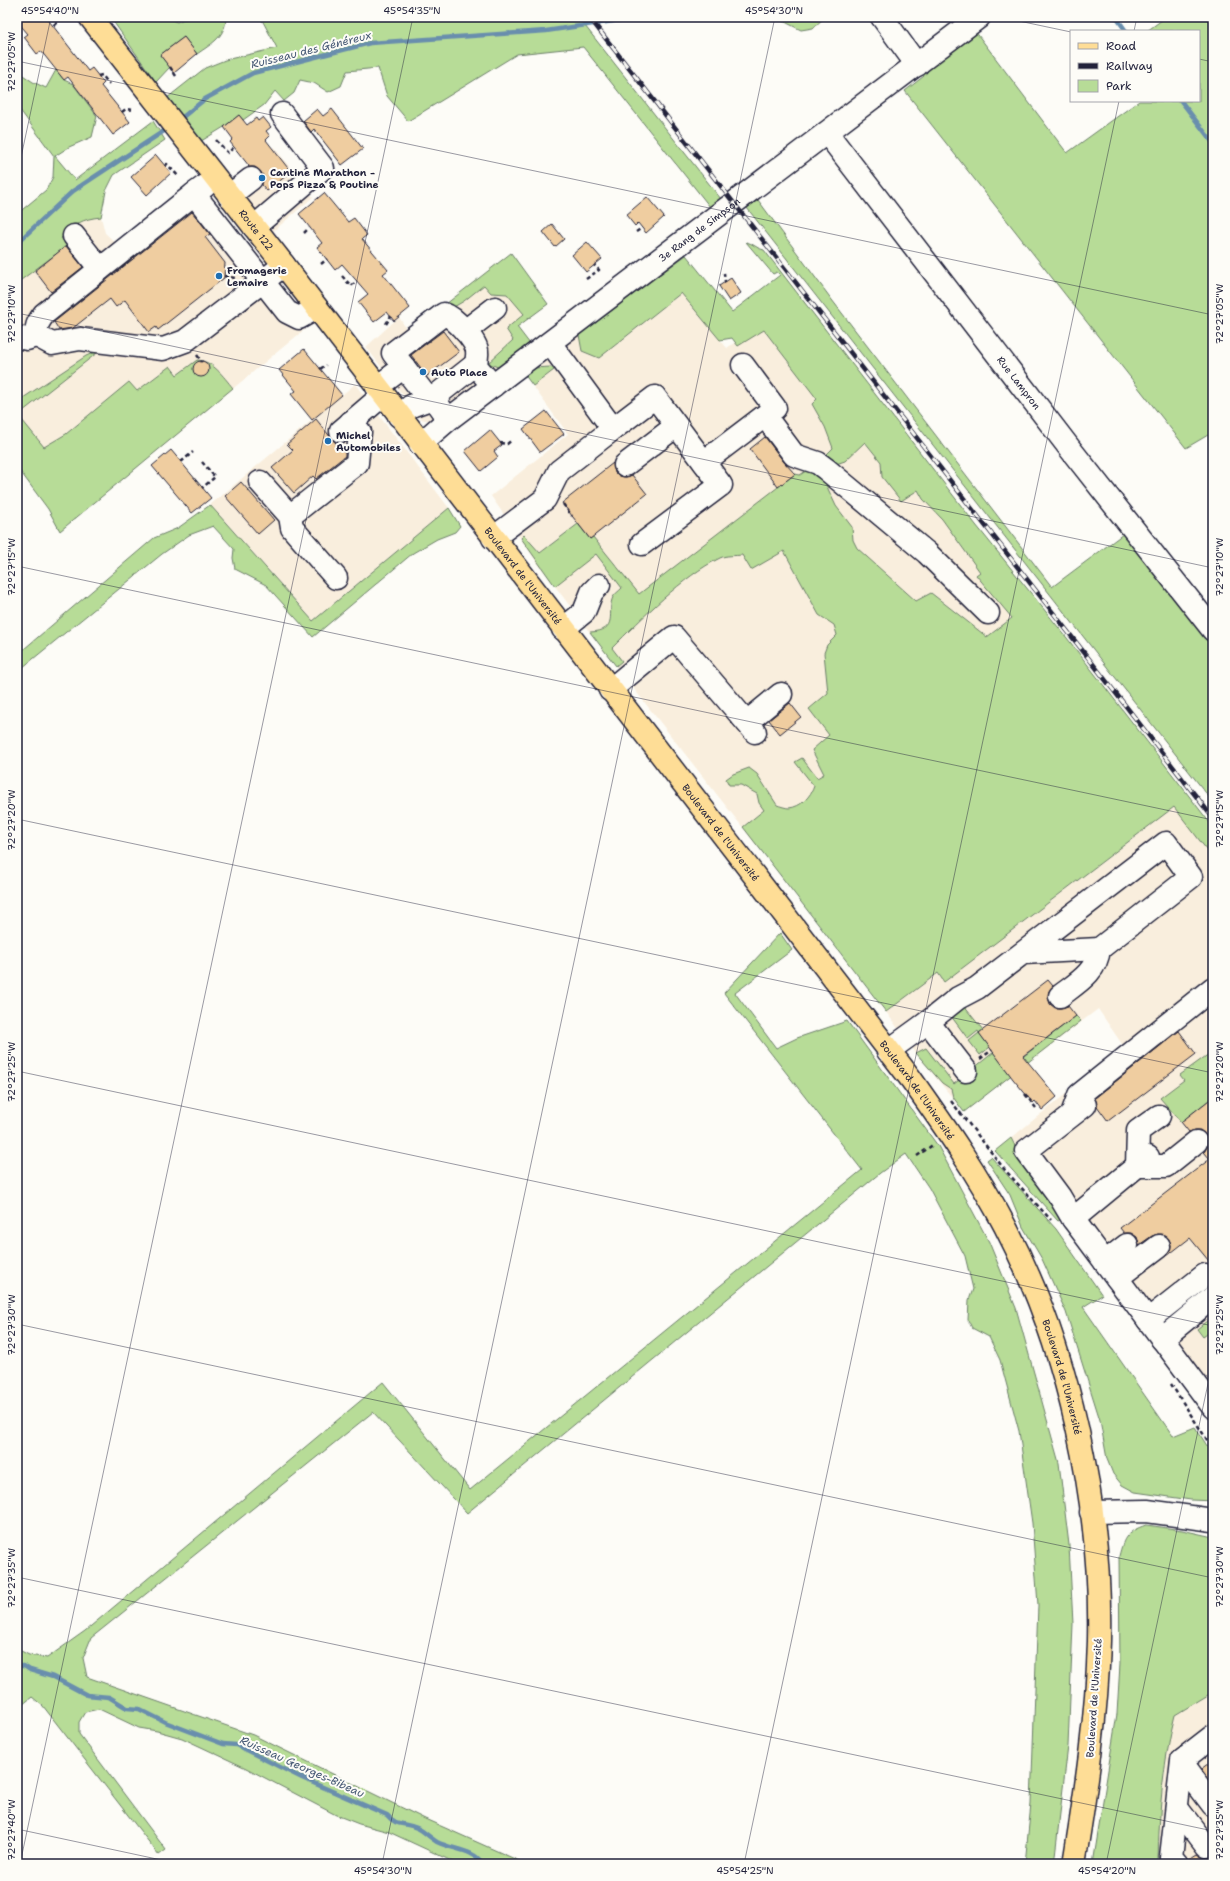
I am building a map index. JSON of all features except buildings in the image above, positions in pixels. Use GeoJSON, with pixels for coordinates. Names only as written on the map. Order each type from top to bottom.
{"type":"FeatureCollection","features":[{"type":"Feature","properties":{"kind":"main road","name":"Route 122"},"geometry":{"type":"LineString","coordinates":[[90,17],[180,134],[284,265],[420,444]]}},
{"type":"Feature","properties":{"kind":"main road","name":"Boulevard de l'Université"},"geometry":{"type":"LineString","coordinates":[[420,444],[911,1079],[968,1162],[1005,1227],[1025,1269],[1047,1326],[1060,1367],[1076,1429],[1091,1512],[1097,1583],[1099,1639],[1098,1673],[1090,1764],[1074,1864]]}},
{"type":"Feature","properties":{"kind":"street"},"geometry":{"type":"LineString","coordinates":[[882,17],[917,65]]}},
{"type":"Feature","properties":{"kind":"street","name":"3e Rang de Simpson"},"geometry":{"type":"LineString","coordinates":[[420,444],[449,419],[979,17]]}},
{"type":"Feature","properties":{"kind":"street"},"geometry":{"type":"LineString","coordinates":[[254,227],[323,168],[282,114]]}},
{"type":"Feature","properties":{"kind":"street","name":"Rue Lampron"},"geometry":{"type":"LineString","coordinates":[[827,133],[1071,450],[1213,630]]}},
{"type":"Feature","properties":{"kind":"street"},"geometry":{"type":"LineString","coordinates":[[215,178],[44,314],[38,322],[36,328],[28,336],[52,344],[80,339],[163,349],[185,341],[284,265]]}},
{"type":"Feature","properties":{"kind":"street"},"geometry":{"type":"LineString","coordinates":[[229,196],[251,179]]}},
{"type":"Feature","properties":{"kind":"street"},"geometry":{"type":"LineString","coordinates":[[194,194],[287,312],[292,316],[299,318],[317,308]]}},
{"type":"Feature","properties":{"kind":"street"},"geometry":{"type":"LineString","coordinates":[[74,236],[100,269]]}},
{"type":"Feature","properties":{"kind":"street"},"geometry":{"type":"LineString","coordinates":[[465,331],[495,308]]}},
{"type":"Feature","properties":{"kind":"street"},"geometry":{"type":"LineString","coordinates":[[399,416],[411,406],[431,399],[476,364],[478,351],[465,331],[453,318],[447,315],[441,315],[393,353],[407,364],[431,399],[449,419]]}},
{"type":"Feature","properties":{"kind":"street"},"geometry":{"type":"LineString","coordinates":[[550,343],[613,429]]}},
{"type":"Feature","properties":{"kind":"street"},"geometry":{"type":"LineString","coordinates":[[290,516],[357,463],[360,432],[346,427],[407,364]]}},
{"type":"Feature","properties":{"kind":"street"},"geometry":{"type":"LineString","coordinates":[[476,364],[493,386]]}},
{"type":"Feature","properties":{"kind":"street"},"geometry":{"type":"LineString","coordinates":[[704,462],[758,429],[775,408],[743,365]]}},
{"type":"Feature","properties":{"kind":"street"},"geometry":{"type":"LineString","coordinates":[[493,538],[545,499],[560,471],[655,397],[721,485],[642,544]]}},
{"type":"Feature","properties":{"kind":"street"},"geometry":{"type":"LineString","coordinates":[[625,465],[676,426]]}},
{"type":"Feature","properties":{"kind":"street"},"geometry":{"type":"LineString","coordinates":[[758,429],[794,455],[818,463],[826,469],[927,553],[988,613]]}},
{"type":"Feature","properties":{"kind":"street"},"geometry":{"type":"LineString","coordinates":[[260,482],[290,516],[292,528],[336,578]]}},
{"type":"Feature","properties":{"kind":"street"},"geometry":{"type":"LineString","coordinates":[[563,629],[584,612],[592,592],[599,585]]}},
{"type":"Feature","properties":{"kind":"street"},"geometry":{"type":"LineString","coordinates":[[610,690],[674,637],[751,727],[781,694]]}},
{"type":"Feature","properties":{"kind":"street"},"geometry":{"type":"LineString","coordinates":[[888,1051],[958,998],[977,988],[1166,842],[1191,877],[1099,949],[1023,953]]}},
{"type":"Feature","properties":{"kind":"street"},"geometry":{"type":"LineString","coordinates":[[1060,996],[1086,977],[1095,965],[1099,949]]}},
{"type":"Feature","properties":{"kind":"street"},"geometry":{"type":"LineString","coordinates":[[1213,988],[1079,1095],[1078,1110],[1026,1150],[1060,1197],[1073,1219],[1213,1406]]}},
{"type":"Feature","properties":{"kind":"street"},"geometry":{"type":"LineString","coordinates":[[928,1022],[974,1064]]}},
{"type":"Feature","properties":{"kind":"street"},"geometry":{"type":"LineString","coordinates":[[1136,1166],[1138,1132],[1159,1116]]}},
{"type":"Feature","properties":{"kind":"street"},"geometry":{"type":"LineString","coordinates":[[1136,1166],[1166,1166],[1196,1142]]}},
{"type":"Feature","properties":{"kind":"street"},"geometry":{"type":"LineString","coordinates":[[1073,1219],[1155,1151]]}},
{"type":"Feature","properties":{"kind":"street"},"geometry":{"type":"LineString","coordinates":[[1111,1270],[1127,1245]]}},
{"type":"Feature","properties":{"kind":"street"},"geometry":{"type":"LineString","coordinates":[[1111,1270],[1159,1246]]}},
{"type":"Feature","properties":{"kind":"street"},"geometry":{"type":"LineString","coordinates":[[1148,1320],[1205,1275]]}},
{"type":"Feature","properties":{"kind":"street"},"geometry":{"type":"LineString","coordinates":[[1162,1338],[1213,1297]]}},
{"type":"Feature","properties":{"kind":"street"},"geometry":{"type":"LineString","coordinates":[[1091,1512],[1147,1511],[1213,1520]]}},
{"type":"Feature","properties":{"kind":"street"},"geometry":{"type":"LineString","coordinates":[[1177,1864],[1171,1856],[1182,1760],[1210,1744]]}},
{"type":"Feature","properties":{"kind":"street"},"geometry":{"type":"LineString","coordinates":[[1182,1764],[1213,1805]]}},
{"type":"Feature","properties":{"kind":"street"},"geometry":{"type":"LineString","coordinates":[[1177,1808],[1206,1846]]}},
{"type":"Feature","properties":{"kind":"path"},"geometry":{"type":"LineString","coordinates":[[50,17],[56,23],[53,26]]}},
{"type":"Feature","properties":{"kind":"path"},"geometry":{"type":"LineString","coordinates":[[170,67],[176,76]]}},
{"type":"Feature","properties":{"kind":"path"},"geometry":{"type":"LineString","coordinates":[[98,76],[102,75],[108,84]]}},
{"type":"Feature","properties":{"kind":"path"},"geometry":{"type":"LineString","coordinates":[[122,112],[126,109],[133,110]]}},
{"type":"Feature","properties":{"kind":"path"},"geometry":{"type":"LineString","coordinates":[[216,140],[228,153],[234,147]]}},
{"type":"Feature","properties":{"kind":"path"},"geometry":{"type":"LineString","coordinates":[[165,166],[167,164],[179,177]]}},
{"type":"Feature","properties":{"kind":"path"},"geometry":{"type":"LineString","coordinates":[[304,233],[309,228]]}},
{"type":"Feature","properties":{"kind":"path"},"geometry":{"type":"LineString","coordinates":[[636,232],[642,228]]}},
{"type":"Feature","properties":{"kind":"path"},"geometry":{"type":"LineString","coordinates":[[321,264],[327,259]]}},
{"type":"Feature","properties":{"kind":"path"},"geometry":{"type":"LineString","coordinates":[[586,279],[599,270],[594,265]]}},
{"type":"Feature","properties":{"kind":"path"},"geometry":{"type":"LineString","coordinates":[[724,273],[726,282]]}},
{"type":"Feature","properties":{"kind":"path"},"geometry":{"type":"LineString","coordinates":[[342,276],[351,286],[357,281]]}},
{"type":"Feature","properties":{"kind":"path"},"geometry":{"type":"LineString","coordinates":[[386,324],[391,316]]}},
{"type":"Feature","properties":{"kind":"path"},"geometry":{"type":"LineString","coordinates":[[320,369],[326,365]]}},
{"type":"Feature","properties":{"kind":"path"},"geometry":{"type":"LineString","coordinates":[[500,442],[507,444],[512,440]]}},
{"type":"Feature","properties":{"kind":"path"},"geometry":{"type":"LineString","coordinates":[[181,462],[193,452]]}},
{"type":"Feature","properties":{"kind":"path"},"geometry":{"type":"LineString","coordinates":[[202,462],[215,477],[202,488]]}},
{"type":"Feature","properties":{"kind":"path"},"geometry":{"type":"LineString","coordinates":[[974,1064],[992,1050]]}},
{"type":"Feature","properties":{"kind":"path"},"geometry":{"type":"LineString","coordinates":[[1025,1094],[1036,1108]]}},
{"type":"Feature","properties":{"kind":"shaded area"},"geometry":{"type":"Polygon","coordinates":[[[274,147],[313,197],[269,235],[228,181],[274,147]]]}},
{"type":"Feature","properties":{"kind":"shaded area"},"geometry":{"type":"Polygon","coordinates":[[[54,156],[71,177],[84,188],[106,191],[101,217],[105,233],[118,245],[197,181],[310,325],[60,531],[17,425],[17,214],[46,190],[53,177],[54,156]]]}},
{"type":"Feature","properties":{"kind":"shaded area"},"geometry":{"type":"Polygon","coordinates":[[[511,253],[548,304],[517,327],[530,344],[430,421],[421,419],[366,347],[399,317],[409,333],[511,253]]]}},
{"type":"Feature","properties":{"kind":"shaded area"},"geometry":{"type":"Polygon","coordinates":[[[681,293],[727,348],[763,322],[910,496],[917,489],[923,499],[942,519],[980,572],[976,575],[1012,618],[987,637],[931,593],[916,601],[857,549],[886,646],[809,709],[860,773],[762,852],[594,638],[536,561],[491,496],[568,434],[524,374],[579,335],[582,351],[599,358],[681,293]]]}},
{"type":"Feature","properties":{"kind":"shaded area"},"geometry":{"type":"Polygon","coordinates":[[[355,384],[449,508],[313,621],[210,505],[355,384]]]}},
{"type":"Feature","properties":{"kind":"shaded area"},"geometry":{"type":"Polygon","coordinates":[[[1186,798],[1213,833],[1213,1396],[1075,1211],[1058,1221],[995,1151],[1124,1047],[1098,1009],[964,1112],[916,1053],[886,1012],[938,973],[944,982],[1186,798]]]}},
{"type":"Feature","properties":{"kind":"shaded area"},"geometry":{"type":"Polygon","coordinates":[[[1213,1692],[1213,1864],[1158,1864],[1159,1822],[1167,1746],[1175,1715],[1213,1692]]]}},
{"type":"Feature","properties":{"kind":"green space"},"geometry":{"type":"Polygon","coordinates":[[[208,16],[226,20],[223,32],[220,36],[212,44],[197,54],[184,37],[160,55],[170,67],[156,82],[110,17],[163,17],[177,22],[189,18],[208,16]]]}},
{"type":"Feature","properties":{"kind":"green space"},"geometry":{"type":"Polygon","coordinates":[[[578,17],[721,199],[710,207],[583,47],[517,54],[408,121],[387,96],[378,68],[347,71],[341,86],[328,92],[314,83],[300,80],[294,93],[284,101],[275,91],[264,105],[243,120],[239,115],[224,127],[198,143],[167,98],[205,68],[225,60],[277,48],[261,18],[578,17]]]}},
{"type":"Feature","properties":{"kind":"green space"},"geometry":{"type":"Polygon","coordinates":[[[775,17],[825,17],[813,28],[801,30],[775,17]]]}},
{"type":"Feature","properties":{"kind":"green space"},"geometry":{"type":"Polygon","coordinates":[[[1166,17],[1213,17],[1213,442],[1208,435],[1186,448],[905,91],[924,76],[922,71],[975,31],[1067,153],[1138,102],[1200,102],[1200,30],[1148,30],[1166,17]]]}},
{"type":"Feature","properties":{"kind":"green space"},"geometry":{"type":"Polygon","coordinates":[[[56,70],[64,80],[73,84],[97,116],[92,137],[69,147],[55,156],[75,180],[153,121],[165,140],[114,175],[106,191],[101,217],[88,219],[70,229],[61,238],[67,246],[17,283],[17,214],[46,190],[53,177],[54,156],[17,106],[17,71],[33,82],[46,88],[56,70]]]}},
{"type":"Feature","properties":{"kind":"green space"},"geometry":{"type":"Polygon","coordinates":[[[758,200],[832,300],[1052,587],[1127,531],[1213,643],[1213,802],[747,208],[758,200]]]}},
{"type":"Feature","properties":{"kind":"green space"},"geometry":{"type":"Polygon","coordinates":[[[746,242],[764,250],[976,525],[1067,638],[1213,827],[1213,858],[1174,807],[944,982],[938,973],[886,1012],[743,827],[764,810],[759,803],[757,794],[741,785],[729,785],[726,779],[733,774],[749,768],[757,774],[777,805],[789,808],[798,806],[805,800],[811,794],[814,786],[795,762],[802,758],[817,778],[824,774],[812,750],[829,735],[809,709],[828,693],[824,653],[827,645],[837,635],[834,625],[819,615],[784,551],[751,570],[742,555],[728,556],[722,557],[692,575],[663,598],[612,648],[622,661],[616,666],[590,632],[599,631],[609,624],[613,597],[622,588],[596,554],[555,586],[521,538],[524,535],[540,553],[578,524],[590,539],[593,537],[639,594],[795,474],[800,475],[813,466],[822,476],[836,506],[852,527],[853,540],[857,548],[916,601],[931,593],[987,637],[1012,618],[976,575],[980,572],[942,519],[923,499],[918,490],[901,501],[882,477],[881,462],[865,442],[845,461],[833,465],[823,458],[833,448],[825,427],[812,404],[817,399],[764,330],[738,346],[732,338],[720,340],[681,293],[599,358],[582,351],[579,335],[686,255],[732,312],[780,275],[777,272],[773,274],[746,242]]]}},
{"type":"Feature","properties":{"kind":"green space"},"geometry":{"type":"Polygon","coordinates":[[[511,253],[548,304],[517,327],[530,344],[500,368],[488,363],[513,340],[506,329],[524,314],[507,294],[491,293],[484,285],[464,301],[452,308],[446,304],[511,253]]]}},
{"type":"Feature","properties":{"kind":"green space"},"geometry":{"type":"Polygon","coordinates":[[[102,349],[18,415],[44,447],[66,434],[129,382],[137,391],[170,366],[177,375],[197,360],[203,361],[213,366],[233,388],[60,531],[48,509],[17,467],[17,402],[86,356],[102,349]]]}},
{"type":"Feature","properties":{"kind":"green space"},"geometry":{"type":"Polygon","coordinates":[[[551,367],[554,370],[533,386],[524,374],[532,368],[551,367]]]}},
{"type":"Feature","properties":{"kind":"green space"},"geometry":{"type":"Polygon","coordinates":[[[210,505],[313,621],[449,508],[460,526],[455,532],[437,539],[413,553],[313,637],[266,585],[235,569],[233,558],[234,549],[213,526],[189,535],[162,554],[17,672],[17,655],[154,538],[178,528],[210,505]]]}},
{"type":"Feature","properties":{"kind":"green space"},"geometry":{"type":"Polygon","coordinates":[[[780,933],[792,950],[735,993],[776,1048],[797,1038],[847,1021],[938,1146],[989,1242],[1016,1308],[1059,1463],[1069,1545],[1073,1624],[1068,1746],[1054,1864],[1025,1864],[1031,1804],[1038,1605],[1032,1523],[1019,1431],[1000,1360],[989,1337],[972,1328],[968,1320],[969,1300],[973,1289],[965,1256],[929,1188],[906,1154],[880,1173],[467,1513],[373,1412],[91,1638],[83,1658],[87,1677],[253,1735],[425,1819],[526,1864],[458,1864],[389,1832],[359,1824],[336,1815],[246,1768],[182,1738],[139,1728],[99,1709],[85,1712],[79,1722],[79,1734],[166,1850],[159,1855],[43,1706],[32,1697],[17,1709],[17,1686],[19,1683],[17,1679],[17,1649],[29,1655],[47,1658],[85,1631],[383,1382],[470,1490],[862,1170],[724,993],[780,933]]]}},
{"type":"Feature","properties":{"kind":"green space"},"geometry":{"type":"Polygon","coordinates":[[[963,1005],[983,1030],[979,1033],[978,1031],[968,1039],[951,1016],[963,1005]]]}},
{"type":"Feature","properties":{"kind":"green space"},"geometry":{"type":"Polygon","coordinates":[[[1076,1016],[1081,1021],[964,1112],[953,1097],[951,1089],[942,1083],[916,1053],[926,1048],[954,1084],[994,1052],[1007,1069],[1076,1016]]]}},
{"type":"Feature","properties":{"kind":"green space"},"geometry":{"type":"Polygon","coordinates":[[[979,1033],[990,1047],[980,1055],[969,1041],[979,1033]]]}},
{"type":"Feature","properties":{"kind":"green space"},"geometry":{"type":"Polygon","coordinates":[[[1213,1051],[1213,1097],[1181,1122],[1160,1098],[1184,1080],[1180,1075],[1213,1051]]]}},
{"type":"Feature","properties":{"kind":"green space"},"geometry":{"type":"Polygon","coordinates":[[[1011,1138],[1017,1150],[1063,1219],[1058,1221],[995,1151],[1011,1138]]]}},
{"type":"Feature","properties":{"kind":"green space"},"geometry":{"type":"Polygon","coordinates":[[[991,1157],[1056,1229],[1102,1295],[1083,1307],[1173,1436],[1195,1427],[1213,1455],[1213,1501],[1191,1500],[1135,1492],[1122,1485],[1113,1474],[1107,1459],[1100,1420],[1066,1312],[1042,1259],[1023,1227],[1010,1195],[987,1160],[991,1157]]]}},
{"type":"Feature","properties":{"kind":"green space"},"geometry":{"type":"Polygon","coordinates":[[[1213,1316],[1213,1330],[1203,1337],[1197,1329],[1213,1316]]]}},
{"type":"Feature","properties":{"kind":"green space"},"geometry":{"type":"Polygon","coordinates":[[[1146,1525],[1182,1530],[1213,1537],[1213,1605],[1209,1609],[1213,1614],[1213,1692],[1175,1715],[1167,1751],[1162,1787],[1158,1860],[1160,1864],[1093,1864],[1117,1714],[1120,1664],[1119,1556],[1124,1540],[1127,1536],[1134,1530],[1146,1525]]]}},
{"type":"Feature","properties":{"kind":"waterway","name":"Ruisseau des Généreux"},"geometry":{"type":"LineString","coordinates":[[179,120],[205,99],[253,73],[370,43],[546,31],[640,17]]}},
{"type":"Feature","properties":{"kind":"waterway"},"geometry":{"type":"LineString","coordinates":[[1116,17],[1125,30]]}},
{"type":"Feature","properties":{"kind":"waterway"},"geometry":{"type":"LineString","coordinates":[[1182,102],[1213,143]]}},
{"type":"Feature","properties":{"kind":"waterway","name":"Ruisseau des Généreux"},"geometry":{"type":"LineString","coordinates":[[17,243],[73,191],[170,127]]}},
{"type":"Feature","properties":{"kind":"waterway","name":"Ruisseau Georges-Bibeau"},"geometry":{"type":"LineString","coordinates":[[17,1666],[24,1666],[30,1670],[53,1677],[87,1695],[109,1697],[127,1708],[139,1709],[165,1722],[223,1744],[236,1745],[302,1778],[387,1815],[397,1823],[417,1828],[443,1845],[474,1855],[483,1864]]}},
{"type":"Feature","properties":{"kind":"railway"},"geometry":{"type":"LineString","coordinates":[[589,17],[1213,818]]}},
{"type":"Feature","properties":{"kind":"place","name":"Cantine Marathon - Pops Pizza & Poutine"},"geometry":{"type":"Point","coordinates":[262,178]}},
{"type":"Feature","properties":{"kind":"place","name":"Fromagerie Lemaire"},"geometry":{"type":"Point","coordinates":[219,276]}},
{"type":"Feature","properties":{"kind":"place","name":"Auto Place"},"geometry":{"type":"Point","coordinates":[423,372]}},
{"type":"Feature","properties":{"kind":"place","name":"Michel Automobiles"},"geometry":{"type":"Point","coordinates":[328,441]}}]}
